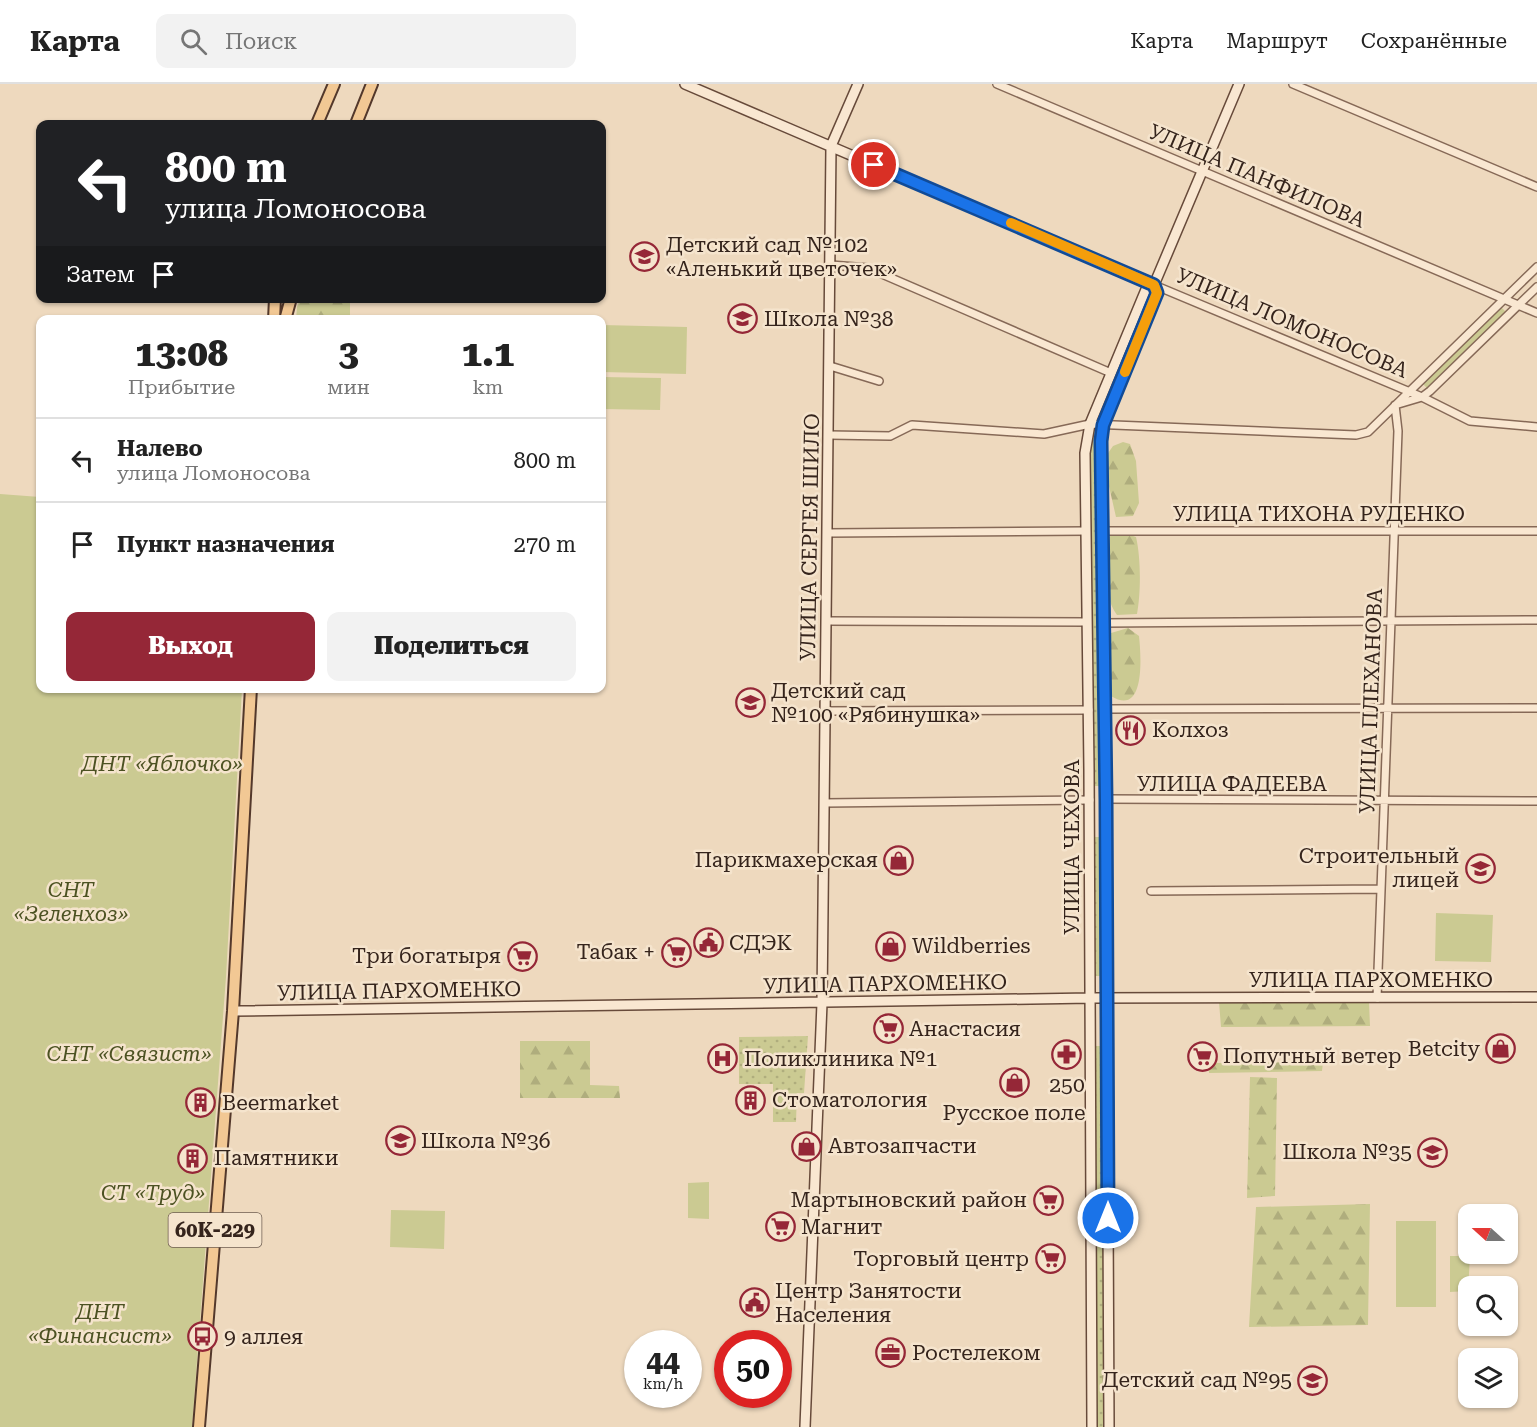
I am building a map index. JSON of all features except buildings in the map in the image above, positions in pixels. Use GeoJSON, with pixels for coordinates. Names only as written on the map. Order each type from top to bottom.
{"type":"FeatureCollection","features":[{"type":"Feature","properties":{"kind":"main road"},"geometry":{"type":"LineString","coordinates":[[319,120],[334,84]]}},
{"type":"Feature","properties":{"kind":"main road"},"geometry":{"type":"LineString","coordinates":[[358,120],[372,84]]}},
{"type":"Feature","properties":{"kind":"main road","name":"60К-229"},"geometry":{"type":"LineString","coordinates":[[199,1427],[233,1011],[251,693]]}},
{"type":"Feature","properties":{"kind":"street","name":"УЛИЦА ЛОМОНОСОВА"},"geometry":{"type":"LineString","coordinates":[[685,84],[1422,397],[1470,421],[1537,427]]}},
{"type":"Feature","properties":{"kind":"street","name":"УЛИЦА СЕРГЕЯ ШИЛО"},"geometry":{"type":"LineString","coordinates":[[804,1427],[822,1003],[831,146],[858,84]]}},
{"type":"Feature","properties":{"kind":"street","name":"УЛИЦА ПАНФИЛОВА"},"geometry":{"type":"LineString","coordinates":[[997,84],[1537,313]]}},
{"type":"Feature","properties":{"kind":"street","name":"УЛИЦА ЧЕХОВА"},"geometry":{"type":"LineString","coordinates":[[1109,1427],[1106,800],[1101,447],[1103,425],[1157,293],[1154,285],[1239,84]]}},
{"type":"Feature","properties":{"kind":"street"},"geometry":{"type":"LineString","coordinates":[[1293,84],[1537,188]]}},
{"type":"Feature","properties":{"kind":"street"},"geometry":{"type":"LineString","coordinates":[[831,265],[868,268],[1111,373]]}},
{"type":"Feature","properties":{"kind":"street"},"geometry":{"type":"LineString","coordinates":[[829,435],[890,436],[912,425],[1044,434],[1090,424],[1356,435],[1368,432],[1537,267]]}},
{"type":"Feature","properties":{"kind":"street","name":"УЛИЦА ЧЕХОВА"},"geometry":{"type":"LineString","coordinates":[[1092,1427],[1090,800],[1084,453],[1090,424],[1111,373],[1147,287],[1154,285]]}},
{"type":"Feature","properties":{"kind":"street"},"geometry":{"type":"LineString","coordinates":[[1395,405],[1422,397],[1537,287]]}},
{"type":"Feature","properties":{"kind":"street"},"geometry":{"type":"LineString","coordinates":[[830,366],[879,381]]}},
{"type":"Feature","properties":{"kind":"street","name":"УЛИЦА ПЛЕХАНОВА"},"geometry":{"type":"LineString","coordinates":[[1377,998],[1398,431],[1395,405]]}},
{"type":"Feature","properties":{"kind":"street"},"geometry":{"type":"LineString","coordinates":[[828,533],[1086,531]]}},
{"type":"Feature","properties":{"kind":"street","name":"УЛИЦА ТИХОНА РУДЕНКО"},"geometry":{"type":"LineString","coordinates":[[1102,531],[1537,531]]}},
{"type":"Feature","properties":{"kind":"street"},"geometry":{"type":"LineString","coordinates":[[1103,623],[1537,620]]}},
{"type":"Feature","properties":{"kind":"street"},"geometry":{"type":"LineString","coordinates":[[827,621],[1087,622]]}},
{"type":"Feature","properties":{"kind":"street"},"geometry":{"type":"LineString","coordinates":[[1105,709],[1537,708]]}},
{"type":"Feature","properties":{"kind":"street"},"geometry":{"type":"LineString","coordinates":[[826,711],[1089,710]]}},
{"type":"Feature","properties":{"kind":"street"},"geometry":{"type":"LineString","coordinates":[[825,803],[1106,800]]}},
{"type":"Feature","properties":{"kind":"street","name":"УЛИЦА ФАДЕЕВА"},"geometry":{"type":"LineString","coordinates":[[1106,800],[1537,801]]}},
{"type":"Feature","properties":{"kind":"street"},"geometry":{"type":"LineString","coordinates":[[1151,891],[1381,889]]}},
{"type":"Feature","properties":{"kind":"street","name":"УЛИЦА ПАРХОМЕНКО"},"geometry":{"type":"LineString","coordinates":[[233,1011],[1091,998],[1537,997]]}},
{"type":"Feature","properties":{"kind":"green space"},"geometry":{"type":"Polygon","coordinates":[[[298,303],[350,303],[350,315],[296,315],[298,303]]]}},
{"type":"Feature","properties":{"kind":"green space"},"geometry":{"type":"Polygon","coordinates":[[[1501,307],[1506,312],[1427,388],[1422,383],[1501,307]]]}},
{"type":"Feature","properties":{"kind":"green space"},"geometry":{"type":"Polygon","coordinates":[[[606,325],[687,327],[686,374],[606,372],[606,325]]]}},
{"type":"Feature","properties":{"kind":"green space"},"geometry":{"type":"Polygon","coordinates":[[[606,377],[661,378],[660,410],[606,409],[606,377]]]}},
{"type":"Feature","properties":{"kind":"green space"},"geometry":{"type":"Polygon","coordinates":[[[1094,430],[1097,431],[1100,786],[1093,786],[1089,451],[1094,430]]]}},
{"type":"Feature","properties":{"kind":"green space"},"geometry":{"type":"Polygon","coordinates":[[[1123,442],[1130,444],[1136,461],[1139,503],[1133,516],[1116,517],[1108,482],[1106,456],[1113,446],[1123,442]]]}},
{"type":"Feature","properties":{"kind":"green space"},"geometry":{"type":"Polygon","coordinates":[[[0,494],[36,497],[36,693],[242,693],[226,977],[192,1427],[0,1427],[0,494]]]}},
{"type":"Feature","properties":{"kind":"green space"},"geometry":{"type":"Polygon","coordinates":[[[1118,531],[1136,537],[1140,575],[1137,614],[1117,615],[1109,597],[1106,567],[1109,537],[1118,531]]]}},
{"type":"Feature","properties":{"kind":"green space"},"geometry":{"type":"Polygon","coordinates":[[[1128,628],[1139,636],[1139,681],[1136,691],[1130,698],[1122,700],[1111,696],[1109,665],[1111,633],[1128,628]]]}},
{"type":"Feature","properties":{"kind":"green space"},"geometry":{"type":"Polygon","coordinates":[[[1094,837],[1101,837],[1101,976],[1094,976],[1094,837]]]}},
{"type":"Feature","properties":{"kind":"green space"},"geometry":{"type":"Polygon","coordinates":[[[1436,913],[1493,915],[1491,962],[1435,961],[1436,913]]]}},
{"type":"Feature","properties":{"kind":"green space"},"geometry":{"type":"Polygon","coordinates":[[[1369,1001],[1370,1026],[1221,1027],[1219,1002],[1369,1001]]]}},
{"type":"Feature","properties":{"kind":"green space"},"geometry":{"type":"Polygon","coordinates":[[[808,1036],[804,1093],[797,1093],[796,1122],[773,1122],[773,1084],[739,1084],[739,1037],[808,1036]]]}},
{"type":"Feature","properties":{"kind":"green space"},"geometry":{"type":"Polygon","coordinates":[[[520,1041],[590,1041],[590,1085],[619,1086],[620,1098],[520,1098],[520,1041]]]}},
{"type":"Feature","properties":{"kind":"green space"},"geometry":{"type":"Polygon","coordinates":[[[1094,1046],[1103,1046],[1105,1427],[1096,1427],[1094,1046]]]}},
{"type":"Feature","properties":{"kind":"green space"},"geometry":{"type":"Polygon","coordinates":[[[1323,1062],[1322,1071],[1209,1073],[1209,1063],[1323,1062]]]}},
{"type":"Feature","properties":{"kind":"green space"},"geometry":{"type":"Polygon","coordinates":[[[1250,1077],[1277,1078],[1275,1196],[1247,1198],[1250,1077]]]}},
{"type":"Feature","properties":{"kind":"green space"},"geometry":{"type":"Polygon","coordinates":[[[709,1182],[709,1219],[688,1218],[688,1183],[709,1182]]]}},
{"type":"Feature","properties":{"kind":"green space"},"geometry":{"type":"Polygon","coordinates":[[[1370,1204],[1368,1325],[1249,1327],[1256,1207],[1370,1204]]]}},
{"type":"Feature","properties":{"kind":"green space"},"geometry":{"type":"Polygon","coordinates":[[[391,1210],[445,1211],[444,1249],[390,1247],[391,1210]]]}},
{"type":"Feature","properties":{"kind":"green space"},"geometry":{"type":"Polygon","coordinates":[[[1396,1221],[1436,1221],[1436,1307],[1396,1307],[1396,1221]]]}},
{"type":"Feature","properties":{"kind":"green space"},"geometry":{"type":"Polygon","coordinates":[[[1450,1256],[1458,1256],[1458,1264],[1470,1264],[1469,1276],[1458,1276],[1458,1292],[1450,1292],[1450,1256]]]}},
{"type":"Feature","properties":{"kind":"slow traffic"},"geometry":{"type":"LineString","coordinates":[[1011,223],[1154,285],[1157,293],[1125,372]]}},
{"type":"Feature","properties":{"kind":"place","name":"Детский сад №102 «Аленький цветочек»"},"geometry":{"type":"Point","coordinates":[645,257]}},
{"type":"Feature","properties":{"kind":"place","name":"Школа №38"},"geometry":{"type":"Point","coordinates":[743,319]}},
{"type":"Feature","properties":{"kind":"place","name":"Детский сад №100 «Рябинушка»"},"geometry":{"type":"Point","coordinates":[750,703]}},
{"type":"Feature","properties":{"kind":"place","name":"Колхоз"},"geometry":{"type":"Point","coordinates":[1131,730]}},
{"type":"Feature","properties":{"kind":"place","name":"Парикмахерская"},"geometry":{"type":"Point","coordinates":[899,860]}},
{"type":"Feature","properties":{"kind":"place","name":"Строительный лицей"},"geometry":{"type":"Point","coordinates":[1480,868]}},
{"type":"Feature","properties":{"kind":"place","name":"СДЭК"},"geometry":{"type":"Point","coordinates":[708,943]}},
{"type":"Feature","properties":{"kind":"place","name":"Wildberries"},"geometry":{"type":"Point","coordinates":[891,946]}},
{"type":"Feature","properties":{"kind":"place","name":"Табак +"},"geometry":{"type":"Point","coordinates":[676,952]}},
{"type":"Feature","properties":{"kind":"place","name":"Три богатыря"},"geometry":{"type":"Point","coordinates":[522,956]}},
{"type":"Feature","properties":{"kind":"place","name":"Анастасия"},"geometry":{"type":"Point","coordinates":[888,1029]}},
{"type":"Feature","properties":{"kind":"place","name":"Betcity"},"geometry":{"type":"Point","coordinates":[1501,1049]}},
{"type":"Feature","properties":{"kind":"place","name":"250"},"geometry":{"type":"Point","coordinates":[1067,1054]}},
{"type":"Feature","properties":{"kind":"place","name":"Попутный ветер"},"geometry":{"type":"Point","coordinates":[1202,1056]}},
{"type":"Feature","properties":{"kind":"place","name":"Поликлиника №1"},"geometry":{"type":"Point","coordinates":[723,1059]}},
{"type":"Feature","properties":{"kind":"place","name":"Русское поле"},"geometry":{"type":"Point","coordinates":[1014,1082]}},
{"type":"Feature","properties":{"kind":"place","name":"Стоматология"},"geometry":{"type":"Point","coordinates":[751,1100]}},
{"type":"Feature","properties":{"kind":"place","name":"Beermarket"},"geometry":{"type":"Point","coordinates":[201,1103]}},
{"type":"Feature","properties":{"kind":"place","name":"Школа №36"},"geometry":{"type":"Point","coordinates":[400,1141]}},
{"type":"Feature","properties":{"kind":"place","name":"Автозапчасти"},"geometry":{"type":"Point","coordinates":[807,1146]}},
{"type":"Feature","properties":{"kind":"place","name":"Школа №35"},"geometry":{"type":"Point","coordinates":[1433,1152]}},
{"type":"Feature","properties":{"kind":"place","name":"Памятники"},"geometry":{"type":"Point","coordinates":[193,1158]}},
{"type":"Feature","properties":{"kind":"place","name":"Мартыновский район"},"geometry":{"type":"Point","coordinates":[1048,1200]}},
{"type":"Feature","properties":{"kind":"place","name":"Магнит"},"geometry":{"type":"Point","coordinates":[780,1227]}},
{"type":"Feature","properties":{"kind":"place","name":"Торговый центр"},"geometry":{"type":"Point","coordinates":[1050,1259]}},
{"type":"Feature","properties":{"kind":"place","name":"Центр Занятости Населения"},"geometry":{"type":"Point","coordinates":[754,1303]}},
{"type":"Feature","properties":{"kind":"place","name":"9 аллея"},"geometry":{"type":"Point","coordinates":[203,1337]}},
{"type":"Feature","properties":{"kind":"place","name":"Ростелеком"},"geometry":{"type":"Point","coordinates":[891,1353]}},
{"type":"Feature","properties":{"kind":"place","name":"Детский сад №95"},"geometry":{"type":"Point","coordinates":[1313,1380]}},
{"type":"Feature","properties":{"kind":"route"},"geometry":{"type":"LineString","coordinates":[[874,165],[1154,285],[1157,293],[1103,425],[1101,441],[1108,1218]]}},
{"type":"Feature","properties":{"kind":"park label","name":"ДНТ «Яблочко»"},"geometry":{"type":"Point","coordinates":[162,764]}},
{"type":"Feature","properties":{"kind":"park label","name":"СНТ «Зеленхоз»"},"geometry":{"type":"Point","coordinates":[71,902]}},
{"type":"Feature","properties":{"kind":"park label","name":"СНТ «Связист»"},"geometry":{"type":"Point","coordinates":[129,1054]}},
{"type":"Feature","properties":{"kind":"park label","name":"СТ «Труд»"},"geometry":{"type":"Point","coordinates":[153,1193]}},
{"type":"Feature","properties":{"kind":"park label","name":"ДНТ «Финансист»"},"geometry":{"type":"Point","coordinates":[100,1324]}}]}
